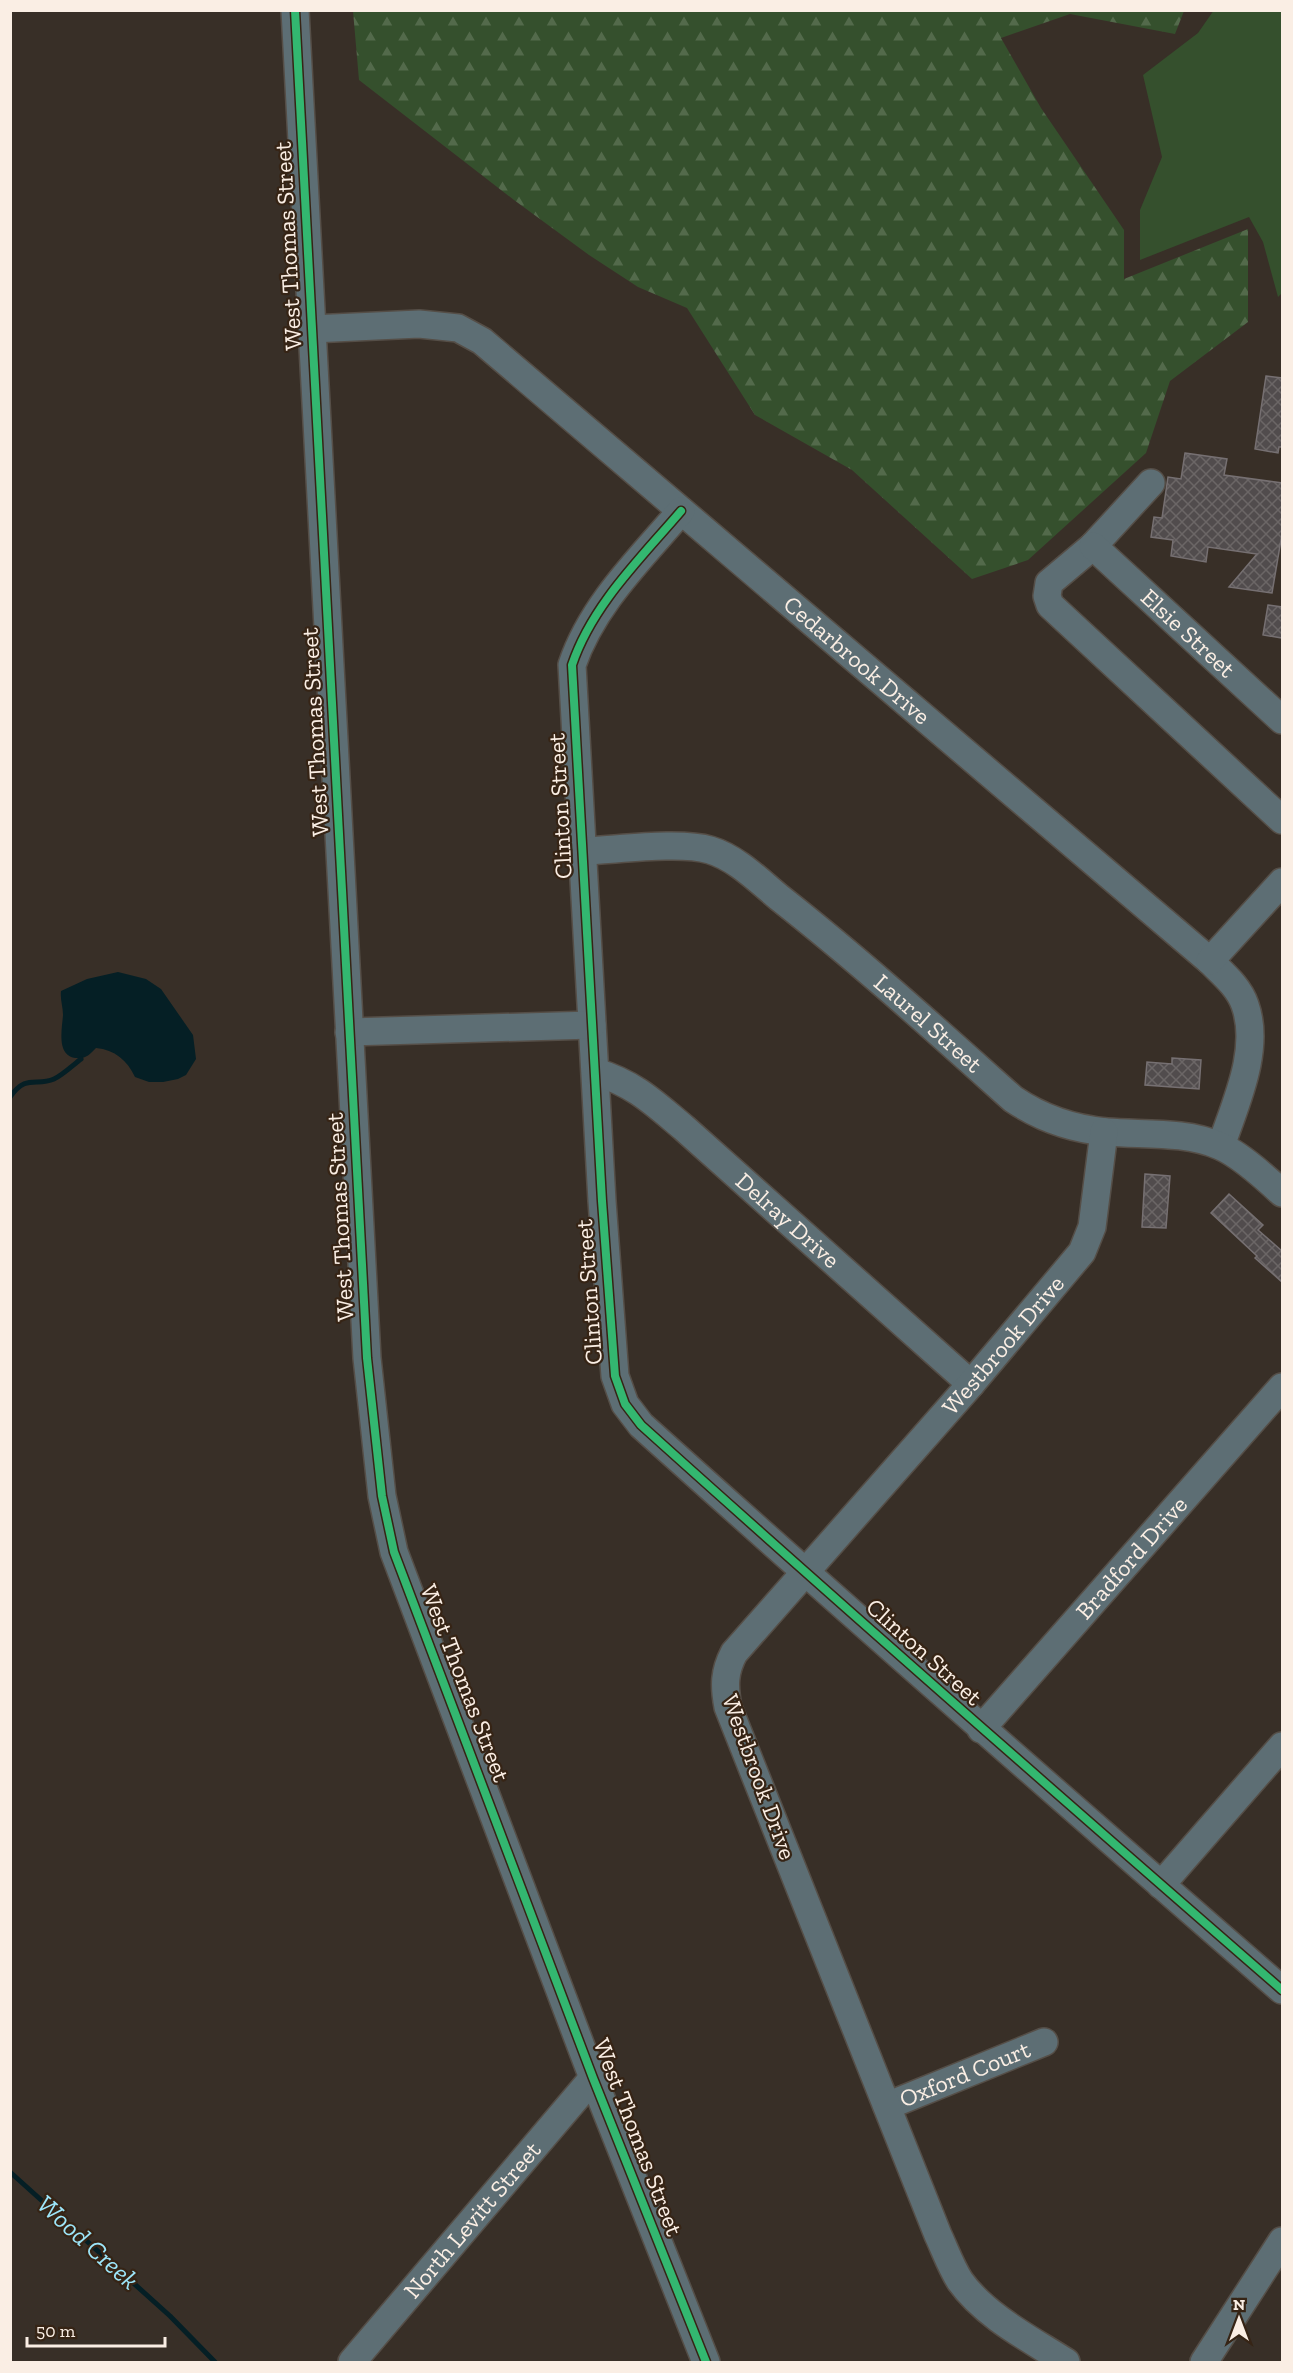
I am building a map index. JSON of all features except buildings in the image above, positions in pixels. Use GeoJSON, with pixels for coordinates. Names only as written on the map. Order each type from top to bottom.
{"type":"FeatureCollection","features":[{"type":"Feature","properties":{"kind":"street","name":"West Thomas Street"},"geometry":{"type":"LineString","coordinates":[[295,10],[368,1358],[382,1496],[394,1552],[593,2078],[706,2362]]}},
{"type":"Feature","properties":{"kind":"street","name":"Cedarbrook Drive"},"geometry":{"type":"LineString","coordinates":[[312,329],[419,324],[458,328],[482,341],[1210,961],[1236,988],[1245,1003],[1248,1017],[1249,1048],[1246,1067],[1221,1146]]}},
{"type":"Feature","properties":{"kind":"street"},"geometry":{"type":"LineString","coordinates":[[1151,483],[1093,546],[1049,583],[1047,596],[1050,604],[1282,820]]}},
{"type":"Feature","properties":{"kind":"street","name":"Clinton Street"},"geometry":{"type":"LineString","coordinates":[[681,511],[621,582],[587,627],[572,665],[602,1201],[615,1376],[626,1404],[641,1425],[804,1572],[1282,1990]]}},
{"type":"Feature","properties":{"kind":"street","name":"Elsie Street"},"geometry":{"type":"LineString","coordinates":[[1093,546],[1282,720]]}},
{"type":"Feature","properties":{"kind":"street","name":"Laurel Street"},"geometry":{"type":"LineString","coordinates":[[582,851],[687,847],[711,850],[735,863],[796,911],[892,991],[1013,1099],[1032,1112],[1059,1123],[1104,1132],[1180,1136],[1221,1146],[1264,1176],[1282,1193]]}},
{"type":"Feature","properties":{"kind":"street"},"geometry":{"type":"LineString","coordinates":[[1210,961],[1282,882]]}},
{"type":"Feature","properties":{"kind":"street"},"geometry":{"type":"LineString","coordinates":[[349,1032],[592,1025]]}},
{"type":"Feature","properties":{"kind":"street","name":"Delray Drive"},"geometry":{"type":"LineString","coordinates":[[596,1072],[619,1079],[638,1090],[666,1113],[971,1384]]}},
{"type":"Feature","properties":{"kind":"street","name":"Westbrook Drive"},"geometry":{"type":"LineString","coordinates":[[1066,2362],[1003,2321],[970,2293],[958,2278],[938,2235],[728,1707],[724,1688],[726,1669],[734,1653],[971,1384],[1082,1252],[1092,1227],[1104,1132]]}},
{"type":"Feature","properties":{"kind":"street","name":"Bradford Drive"},"geometry":{"type":"LineString","coordinates":[[981,1729],[1282,1387]]}},
{"type":"Feature","properties":{"kind":"street"},"geometry":{"type":"LineString","coordinates":[[1161,1885],[1282,1746]]}},
{"type":"Feature","properties":{"kind":"street","name":"Oxford Court"},"geometry":{"type":"LineString","coordinates":[[887,2106],[1044,2042]]}},
{"type":"Feature","properties":{"kind":"street","name":"North Levitt Street"},"geometry":{"type":"LineString","coordinates":[[352,2362],[593,2078]]}},
{"type":"Feature","properties":{"kind":"street"},"geometry":{"type":"LineString","coordinates":[[1204,2362],[1281,2248]]}},
{"type":"Feature","properties":{"kind":"green space"},"geometry":{"type":"Polygon","coordinates":[[[1214,10],[1282,11],[1282,293],[1278,297],[1263,242],[1249,217],[1140,260],[1140,210],[1162,157],[1143,75],[1198,33],[1214,10]]]}},
{"type":"Feature","properties":{"kind":"green space"},"geometry":{"type":"Polygon","coordinates":[[[353,11],[1184,11],[1175,34],[1070,14],[1001,38],[1041,108],[1124,230],[1124,279],[1248,229],[1248,322],[1170,381],[1146,453],[1028,560],[972,579],[852,470],[755,415],[687,308],[638,287],[589,255],[359,80],[353,11]]]}},
{"type":"Feature","properties":{"kind":"water"},"geometry":{"type":"Polygon","coordinates":[[[118,972],[146,979],[161,989],[193,1035],[196,1059],[186,1075],[163,1082],[149,1082],[135,1077],[124,1061],[109,1051],[96,1048],[82,1058],[70,1056],[65,1052],[61,1034],[63,1015],[61,991],[87,979],[118,972]]]}},
{"type":"Feature","properties":{"kind":"waterway"},"geometry":{"type":"LineString","coordinates":[[10,1097],[22,1085],[54,1079],[81,1059]]}},
{"type":"Feature","properties":{"kind":"waterway","name":"Wood Creek"},"geometry":{"type":"LineString","coordinates":[[10,2172],[170,2316],[215,2362]]}},
{"type":"Feature","properties":{"kind":"cycle path"},"geometry":{"type":"LineString","coordinates":[[295,10],[367,1358],[382,1496],[394,1552],[593,2078],[706,2362]]}},
{"type":"Feature","properties":{"kind":"cycle path"},"geometry":{"type":"LineString","coordinates":[[681,511],[605,602],[592,622],[572,665],[602,1201],[615,1376],[625,1404],[641,1425],[960,1709],[1282,1990]]}}]}
